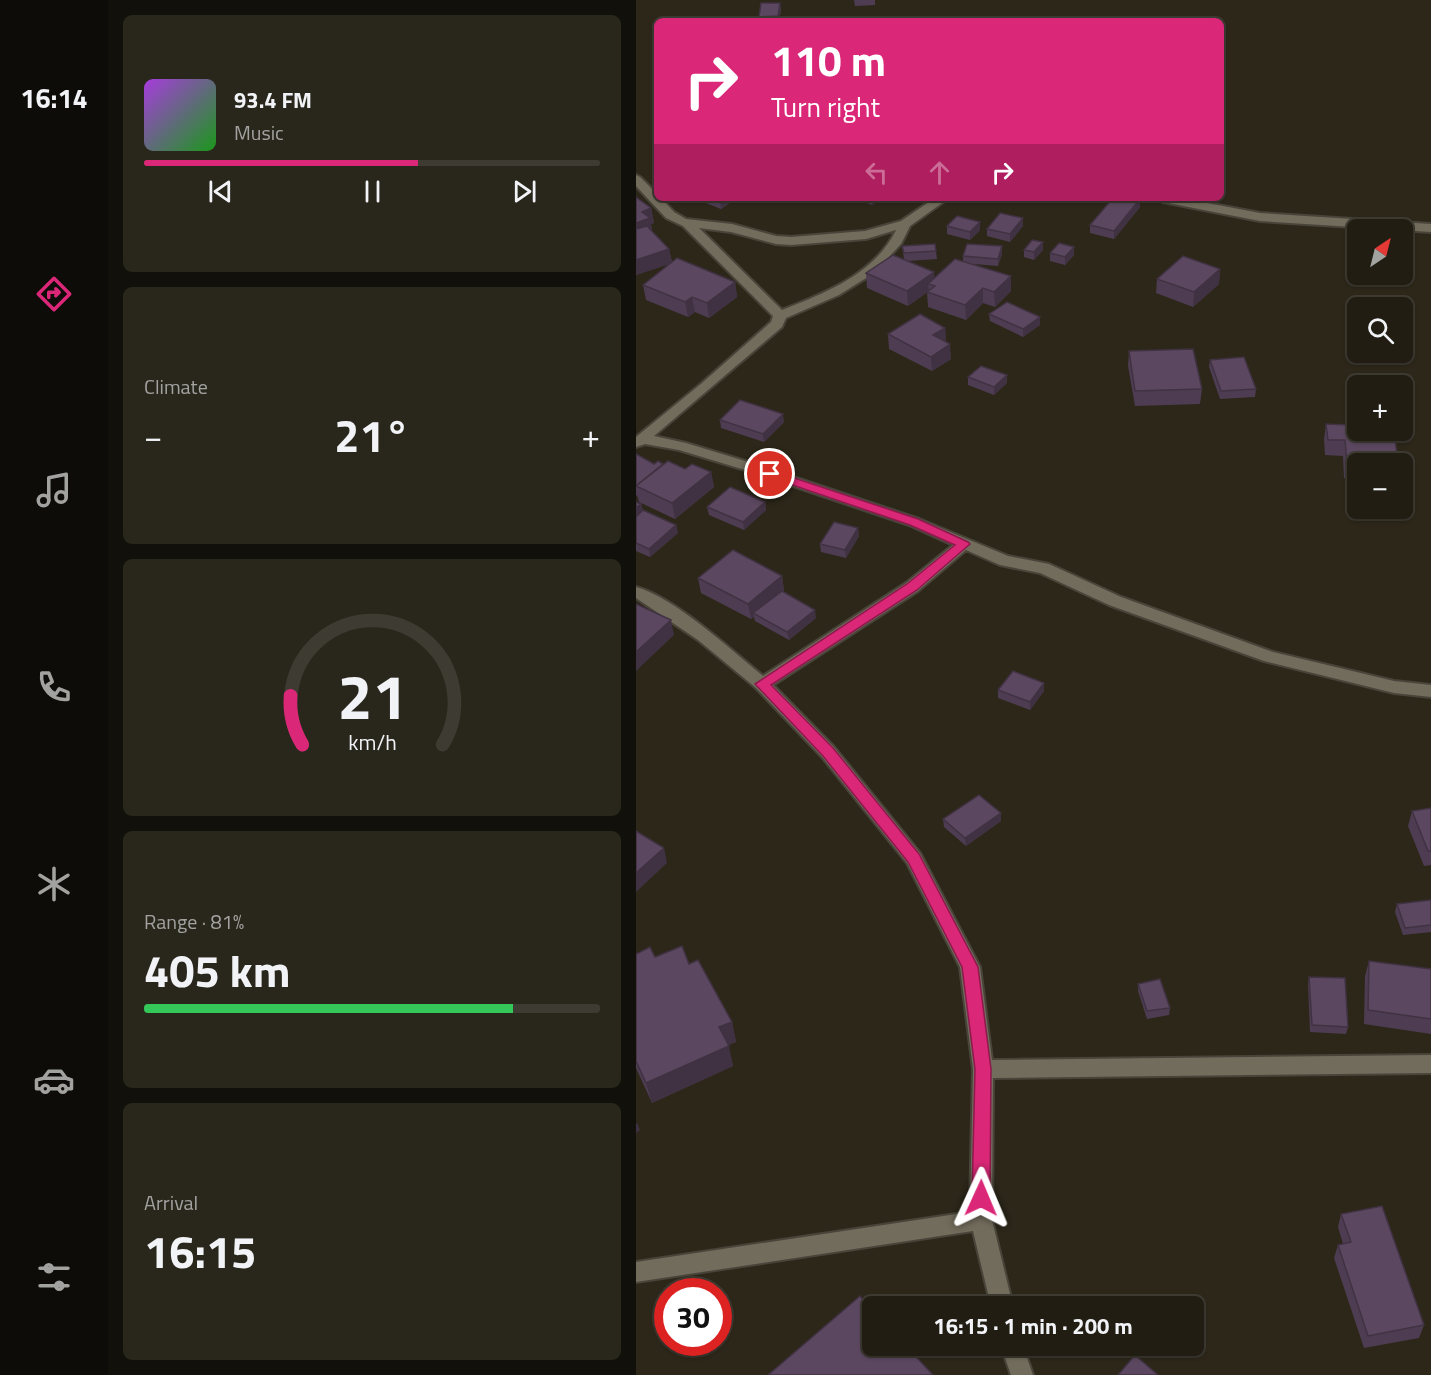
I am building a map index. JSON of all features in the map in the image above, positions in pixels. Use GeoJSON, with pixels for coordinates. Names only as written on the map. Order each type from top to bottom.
{"type":"FeatureCollection","features":[{"type":"Feature","properties":{"kind":"street"},"geometry":{"type":"LineString","coordinates":[[636,179],[654,198]]}},
{"type":"Feature","properties":{"kind":"street"},"geometry":{"type":"LineString","coordinates":[[657,201],[670,215],[687,223],[772,305],[780,316]]}},
{"type":"Feature","properties":{"kind":"street"},"geometry":{"type":"LineString","coordinates":[[687,223],[720,226],[776,240],[804,241],[866,235],[905,224],[939,201]]}},
{"type":"Feature","properties":{"kind":"street"},"geometry":{"type":"LineString","coordinates":[[1179,201],[1260,216],[1431,228]]}},
{"type":"Feature","properties":{"kind":"street"},"geometry":{"type":"LineString","coordinates":[[640,441],[777,324],[780,316],[830,296],[855,282],[877,264],[897,242],[905,224]]}},
{"type":"Feature","properties":{"kind":"street"},"geometry":{"type":"LineString","coordinates":[[640,441],[681,446],[914,522],[1005,561],[1044,568],[1115,602],[1270,657],[1394,687],[1431,691]]}},
{"type":"Feature","properties":{"kind":"street"},"geometry":{"type":"LineString","coordinates":[[762,684],[912,587],[964,544]]}},
{"type":"Feature","properties":{"kind":"street"},"geometry":{"type":"LineString","coordinates":[[641,600],[704,636],[762,684],[828,752],[914,858],[970,967],[983,1069],[981,1220],[1000,1296]]}},
{"type":"Feature","properties":{"kind":"street"},"geometry":{"type":"LineString","coordinates":[[983,1069],[1431,1064]]}},
{"type":"Feature","properties":{"kind":"street"},"geometry":{"type":"LineString","coordinates":[[636,1272],[981,1220]]}},
{"type":"Feature","properties":{"kind":"street"},"geometry":{"type":"LineString","coordinates":[[1015,1356],[1022,1375]]}},
{"type":"Feature","properties":{"kind":"building"},"geometry":{"type":"Polygon","coordinates":[[[761,3],[780,3],[778,16],[759,17],[761,3]]]}},
{"type":"Feature","properties":{"kind":"building"},"geometry":{"type":"Polygon","coordinates":[[[636,197],[651,208],[642,212],[650,218],[636,223],[636,197]]]}},
{"type":"Feature","properties":{"kind":"building"},"geometry":{"type":"Polygon","coordinates":[[[1110,201],[1138,201],[1114,231],[1090,225],[1110,201]]]}},
{"type":"Feature","properties":{"kind":"building"},"geometry":{"type":"Polygon","coordinates":[[[1000,213],[1023,218],[1010,234],[987,229],[1000,213]]]}},
{"type":"Feature","properties":{"kind":"building"},"geometry":{"type":"Polygon","coordinates":[[[957,216],[980,222],[970,232],[947,226],[957,216]]]}},
{"type":"Feature","properties":{"kind":"building"},"geometry":{"type":"Polygon","coordinates":[[[647,226],[669,249],[636,260],[636,229],[647,226]]]}},
{"type":"Feature","properties":{"kind":"building"},"geometry":{"type":"Polygon","coordinates":[[[1032,240],[1043,242],[1034,252],[1024,250],[1032,240]]]}},
{"type":"Feature","properties":{"kind":"building"},"geometry":{"type":"Polygon","coordinates":[[[1059,243],[1074,247],[1065,257],[1050,253],[1059,243]]]}},
{"type":"Feature","properties":{"kind":"building"},"geometry":{"type":"Polygon","coordinates":[[[935,244],[936,251],[904,253],[902,246],[935,244]]]}},
{"type":"Feature","properties":{"kind":"building"},"geometry":{"type":"Polygon","coordinates":[[[967,244],[1002,246],[998,259],[963,256],[967,244]]]}},
{"type":"Feature","properties":{"kind":"building"},"geometry":{"type":"Polygon","coordinates":[[[893,255],[934,272],[907,291],[866,273],[893,255]]]}},
{"type":"Feature","properties":{"kind":"building"},"geometry":{"type":"Polygon","coordinates":[[[1183,256],[1220,269],[1194,292],[1157,279],[1183,256]]]}},
{"type":"Feature","properties":{"kind":"building"},"geometry":{"type":"Polygon","coordinates":[[[677,258],[735,282],[707,303],[692,297],[685,302],[643,285],[677,258]]]}},
{"type":"Feature","properties":{"kind":"building"},"geometry":{"type":"Polygon","coordinates":[[[955,259],[1011,276],[994,292],[983,288],[965,305],[927,292],[935,286],[928,284],[955,259]]]}},
{"type":"Feature","properties":{"kind":"building"},"geometry":{"type":"Polygon","coordinates":[[[1007,302],[1040,317],[1023,329],[989,314],[1007,302]]]}},
{"type":"Feature","properties":{"kind":"building"},"geometry":{"type":"Polygon","coordinates":[[[920,314],[945,328],[933,335],[950,344],[931,357],[888,334],[920,314]]]}},
{"type":"Feature","properties":{"kind":"building"},"geometry":{"type":"Polygon","coordinates":[[[1193,349],[1202,389],[1135,391],[1129,351],[1193,349]]]}},
{"type":"Feature","properties":{"kind":"building"},"geometry":{"type":"Polygon","coordinates":[[[1244,357],[1256,389],[1221,391],[1210,360],[1244,357]]]}},
{"type":"Feature","properties":{"kind":"building"},"geometry":{"type":"Polygon","coordinates":[[[981,366],[1007,375],[994,387],[968,377],[981,366]]]}},
{"type":"Feature","properties":{"kind":"building"},"geometry":{"type":"Polygon","coordinates":[[[740,400],[783,414],[763,434],[720,420],[740,400]]]}},
{"type":"Feature","properties":{"kind":"building"},"geometry":{"type":"Polygon","coordinates":[[[1326,424],[1347,425],[1347,441],[1395,441],[1397,453],[1347,453],[1347,463],[1345,440],[1328,440],[1326,424]]]}},
{"type":"Feature","properties":{"kind":"building"},"geometry":{"type":"Polygon","coordinates":[[[636,454],[654,464],[658,461],[663,464],[636,486],[636,454]]]}},
{"type":"Feature","properties":{"kind":"building"},"geometry":{"type":"Polygon","coordinates":[[[668,461],[685,469],[692,464],[711,472],[672,503],[636,486],[668,461]]]}},
{"type":"Feature","properties":{"kind":"building"},"geometry":{"type":"Polygon","coordinates":[[[730,487],[765,502],[743,522],[707,507],[730,487]]]}},
{"type":"Feature","properties":{"kind":"building"},"geometry":{"type":"Polygon","coordinates":[[[643,510],[676,525],[649,549],[636,543],[636,517],[643,510]]]}},
{"type":"Feature","properties":{"kind":"building"},"geometry":{"type":"Polygon","coordinates":[[[834,522],[858,528],[845,550],[820,544],[834,522]]]}},
{"type":"Feature","properties":{"kind":"building"},"geometry":{"type":"Polygon","coordinates":[[[733,550],[782,576],[748,604],[698,578],[733,550]]]}},
{"type":"Feature","properties":{"kind":"building"},"geometry":{"type":"Polygon","coordinates":[[[782,591],[815,610],[787,632],[753,613],[782,591]]]}},
{"type":"Feature","properties":{"kind":"building"},"geometry":{"type":"Polygon","coordinates":[[[636,604],[671,620],[636,652],[636,604]]]}},
{"type":"Feature","properties":{"kind":"building"},"geometry":{"type":"Polygon","coordinates":[[[1013,671],[1044,683],[1030,702],[998,690],[1013,671]]]}},
{"type":"Feature","properties":{"kind":"building"},"geometry":{"type":"Polygon","coordinates":[[[979,795],[1001,813],[965,838],[943,819],[979,795]]]}},
{"type":"Feature","properties":{"kind":"building"},"geometry":{"type":"Polygon","coordinates":[[[1431,808],[1431,851],[1428,851],[1412,811],[1431,808]]]}},
{"type":"Feature","properties":{"kind":"building"},"geometry":{"type":"Polygon","coordinates":[[[636,831],[664,848],[636,873],[636,831]]]}},
{"type":"Feature","properties":{"kind":"building"},"geometry":{"type":"Polygon","coordinates":[[[1431,900],[1431,925],[1405,928],[1397,904],[1431,900]]]}},
{"type":"Feature","properties":{"kind":"building"},"geometry":{"type":"Polygon","coordinates":[[[682,946],[689,964],[698,960],[732,1022],[719,1027],[729,1046],[646,1083],[636,1061],[636,954],[650,947],[655,957],[682,946]]]}},
{"type":"Feature","properties":{"kind":"building"},"geometry":{"type":"Polygon","coordinates":[[[1369,961],[1431,969],[1431,1019],[1368,1010],[1369,961]]]}},
{"type":"Feature","properties":{"kind":"building"},"geometry":{"type":"Polygon","coordinates":[[[1309,977],[1345,978],[1348,1027],[1312,1025],[1309,977]]]}},
{"type":"Feature","properties":{"kind":"building"},"geometry":{"type":"Polygon","coordinates":[[[1160,979],[1170,1008],[1147,1011],[1138,984],[1160,979]]]}},
{"type":"Feature","properties":{"kind":"building"},"geometry":{"type":"Polygon","coordinates":[[[1382,1206],[1424,1325],[1368,1336],[1338,1245],[1351,1242],[1341,1214],[1382,1206]]]}},
{"type":"Feature","properties":{"kind":"building"},"geometry":{"type":"Polygon","coordinates":[[[860,1296],[862,1298],[862,1356],[915,1356],[933,1375],[768,1375],[860,1296]]]}},
{"type":"Feature","properties":{"kind":"building"},"geometry":{"type":"Polygon","coordinates":[[[1136,1356],[1158,1375],[1118,1375],[1136,1356]]]}},
{"type":"Feature","properties":{"kind":"route"},"geometry":{"type":"LineString","coordinates":[[770,474],[914,522],[964,544],[912,587],[762,684],[828,752],[914,858],[970,967],[983,1069],[981,1198]]}}]}
